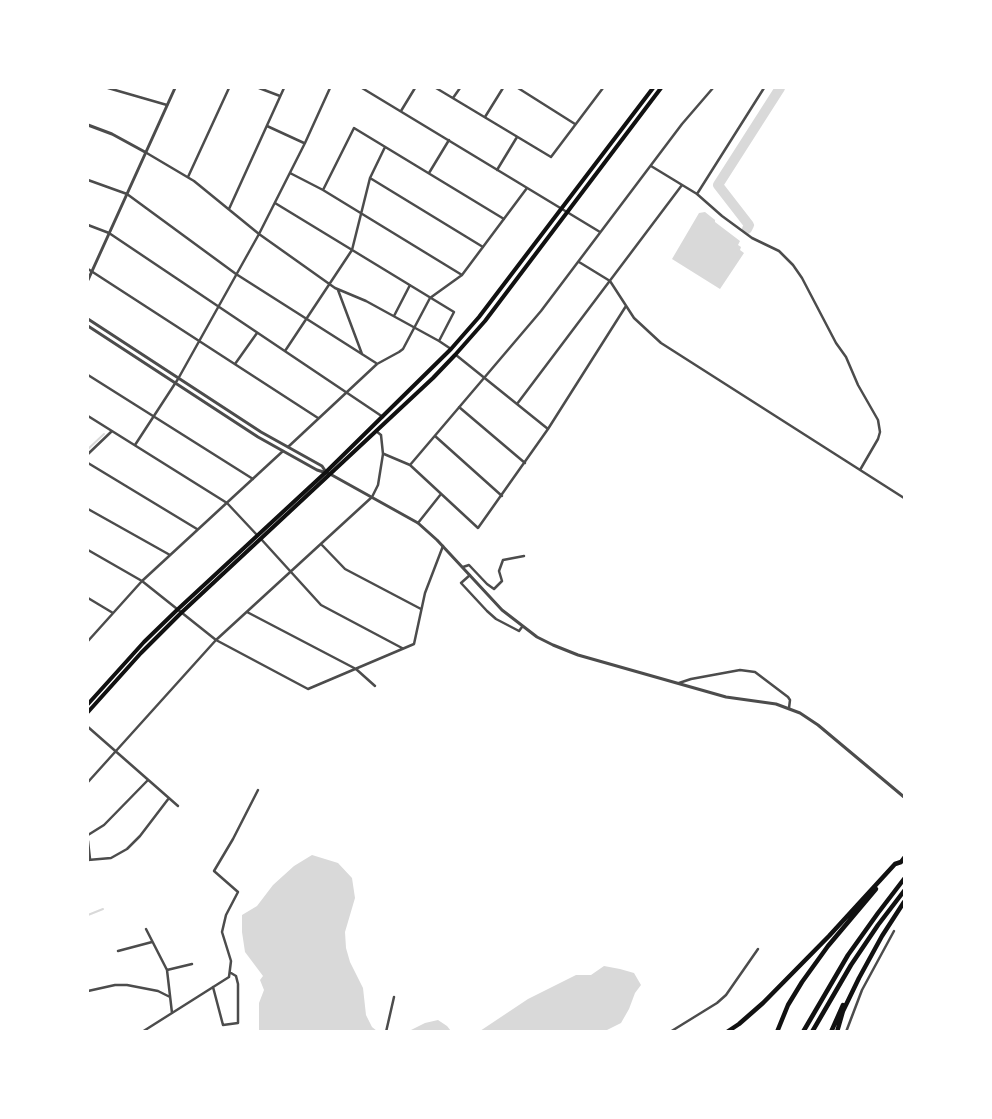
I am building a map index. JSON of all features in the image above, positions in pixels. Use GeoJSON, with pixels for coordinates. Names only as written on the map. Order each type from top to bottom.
{"type":"FeatureCollection","features":[{"type":"Feature","properties":{"kind":"highway"},"geometry":{"type":"LineString","coordinates":[[777,1032],[788,1005],[802,982],[852,916],[903,860]]}},
{"type":"Feature","properties":{"kind":"highway"},"geometry":{"type":"LineString","coordinates":[[727,1032],[763,1003],[829,936],[895,864],[903,860]]}},
{"type":"Feature","properties":{"kind":"highway"},"geometry":{"type":"LineString","coordinates":[[803,1032],[848,954],[904,879]]}},
{"type":"Feature","properties":{"kind":"highway"},"geometry":{"type":"LineString","coordinates":[[812,1032],[851,965],[904,891]]}},
{"type":"Feature","properties":{"kind":"highway"},"geometry":{"type":"LineString","coordinates":[[831,1032],[841,1008],[882,936],[904,902]]}},
{"type":"Feature","properties":{"kind":"highway"},"geometry":{"type":"LineString","coordinates":[[837,1032],[843,1011],[859,978]]}},
{"type":"Feature","properties":{"kind":"main road"},"geometry":{"type":"LineString","coordinates":[[88,704],[144,642],[326,472],[451,349],[479,317],[653,88]]}},
{"type":"Feature","properties":{"kind":"main road"},"geometry":{"type":"LineString","coordinates":[[88,712],[181,613],[456,355],[485,321],[661,88]]}},
{"type":"Feature","properties":{"kind":"street"},"geometry":{"type":"LineString","coordinates":[[108,88],[167,105]]}},
{"type":"Feature","properties":{"kind":"street"},"geometry":{"type":"LineString","coordinates":[[88,280],[90,270],[127,194],[174,88]]}},
{"type":"Feature","properties":{"kind":"street"},"geometry":{"type":"LineString","coordinates":[[188,177],[229,88]]}},
{"type":"Feature","properties":{"kind":"street"},"geometry":{"type":"LineString","coordinates":[[259,88],[280,96]]}},
{"type":"Feature","properties":{"kind":"street"},"geometry":{"type":"LineString","coordinates":[[229,209],[284,88]]}},
{"type":"Feature","properties":{"kind":"street"},"geometry":{"type":"LineString","coordinates":[[134,445],[178,379],[259,234],[305,143],[330,88]]}},
{"type":"Feature","properties":{"kind":"street"},"geometry":{"type":"LineString","coordinates":[[362,88],[600,233]]}},
{"type":"Feature","properties":{"kind":"street"},"geometry":{"type":"LineString","coordinates":[[401,111],[415,88]]}},
{"type":"Feature","properties":{"kind":"street"},"geometry":{"type":"LineString","coordinates":[[436,88],[551,157],[602,89],[596,88]]}},
{"type":"Feature","properties":{"kind":"street"},"geometry":{"type":"LineString","coordinates":[[454,98],[460,88]]}},
{"type":"Feature","properties":{"kind":"street"},"geometry":{"type":"LineString","coordinates":[[485,117],[502,88]]}},
{"type":"Feature","properties":{"kind":"street"},"geometry":{"type":"LineString","coordinates":[[518,88],[575,124]]}},
{"type":"Feature","properties":{"kind":"street"},"geometry":{"type":"LineString","coordinates":[[410,466],[542,311],[682,124],[714,88]]}},
{"type":"Feature","properties":{"kind":"street"},"geometry":{"type":"LineString","coordinates":[[697,194],[764,88]]}},
{"type":"Feature","properties":{"kind":"street"},"geometry":{"type":"LineString","coordinates":[[88,125],[112,134],[188,177],[259,234],[338,290],[359,298],[394,316],[451,349]]}},
{"type":"Feature","properties":{"kind":"street"},"geometry":{"type":"LineString","coordinates":[[267,126],[305,143]]}},
{"type":"Feature","properties":{"kind":"street"},"geometry":{"type":"LineString","coordinates":[[323,190],[354,128],[504,219]]}},
{"type":"Feature","properties":{"kind":"street"},"geometry":{"type":"LineString","coordinates":[[497,170],[517,137]]}},
{"type":"Feature","properties":{"kind":"street"},"geometry":{"type":"LineString","coordinates":[[429,173],[449,140]]}},
{"type":"Feature","properties":{"kind":"street"},"geometry":{"type":"LineString","coordinates":[[285,351],[352,250],[370,178],[386,147]]}},
{"type":"Feature","properties":{"kind":"street"},"geometry":{"type":"LineString","coordinates":[[651,166],[697,194],[722,216],[752,238],[786,256],[802,278],[836,343],[846,357],[858,385],[878,420],[880,432],[878,439],[860,470]]}},
{"type":"Feature","properties":{"kind":"street"},"geometry":{"type":"LineString","coordinates":[[290,173],[323,190],[462,275]]}},
{"type":"Feature","properties":{"kind":"street"},"geometry":{"type":"LineString","coordinates":[[370,178],[483,247]]}},
{"type":"Feature","properties":{"kind":"street"},"geometry":{"type":"LineString","coordinates":[[88,180],[127,194],[236,274],[377,364]]}},
{"type":"Feature","properties":{"kind":"street"},"geometry":{"type":"LineString","coordinates":[[516,404],[682,185]]}},
{"type":"Feature","properties":{"kind":"street"},"geometry":{"type":"LineString","coordinates":[[288,447],[377,364],[403,348],[430,298],[462,275],[527,188]]}},
{"type":"Feature","properties":{"kind":"street"},"geometry":{"type":"LineString","coordinates":[[274,203],[454,312],[439,341]]}},
{"type":"Feature","properties":{"kind":"street"},"geometry":{"type":"LineString","coordinates":[[88,225],[109,233],[383,417]]}},
{"type":"Feature","properties":{"kind":"street"},"geometry":{"type":"LineString","coordinates":[[579,262],[610,280],[642,327],[672,351],[904,498]]}},
{"type":"Feature","properties":{"kind":"street"},"geometry":{"type":"LineString","coordinates":[[90,270],[318,418]]}},
{"type":"Feature","properties":{"kind":"street"},"geometry":{"type":"LineString","coordinates":[[394,316],[410,285]]}},
{"type":"Feature","properties":{"kind":"street"},"geometry":{"type":"LineString","coordinates":[[338,290],[362,354]]}},
{"type":"Feature","properties":{"kind":"street"},"geometry":{"type":"LineString","coordinates":[[384,454],[410,466],[478,528],[548,429],[626,306]]}},
{"type":"Feature","properties":{"kind":"street"},"geometry":{"type":"LineString","coordinates":[[88,319],[261,432],[322,466],[326,472]]}},
{"type":"Feature","properties":{"kind":"street"},"geometry":{"type":"LineString","coordinates":[[88,326],[174,384],[258,437],[418,523],[443,546],[502,610],[522,627],[538,637],[566,651],[726,697],[776,704],[789,708],[809,718],[904,797]]}},
{"type":"Feature","properties":{"kind":"street"},"geometry":{"type":"LineString","coordinates":[[235,364],[257,333]]}},
{"type":"Feature","properties":{"kind":"street"},"geometry":{"type":"LineString","coordinates":[[456,355],[548,429]]}},
{"type":"Feature","properties":{"kind":"street"},"geometry":{"type":"LineString","coordinates":[[88,376],[253,479]]}},
{"type":"Feature","properties":{"kind":"street"},"geometry":{"type":"LineString","coordinates":[[459,407],[525,463]]}},
{"type":"Feature","properties":{"kind":"street"},"geometry":{"type":"LineString","coordinates":[[88,416],[227,502],[257,535]]}},
{"type":"Feature","properties":{"kind":"street"},"geometry":{"type":"LineString","coordinates":[[88,454],[112,431]]}},
{"type":"Feature","properties":{"kind":"street"},"geometry":{"type":"LineString","coordinates":[[88,782],[216,640],[372,497],[378,485],[384,454],[381,435],[376,431]]}},
{"type":"Feature","properties":{"kind":"street"},"geometry":{"type":"LineString","coordinates":[[435,436],[502,496]]}},
{"type":"Feature","properties":{"kind":"street"},"geometry":{"type":"LineString","coordinates":[[88,641],[142,581],[283,451]]}},
{"type":"Feature","properties":{"kind":"street"},"geometry":{"type":"LineString","coordinates":[[88,462],[198,529]]}},
{"type":"Feature","properties":{"kind":"street"},"geometry":{"type":"LineString","coordinates":[[418,523],[441,494]]}},
{"type":"Feature","properties":{"kind":"street"},"geometry":{"type":"LineString","coordinates":[[88,509],[170,555]]}},
{"type":"Feature","properties":{"kind":"street"},"geometry":{"type":"LineString","coordinates":[[261,539],[321,605],[403,648]]}},
{"type":"Feature","properties":{"kind":"street"},"geometry":{"type":"LineString","coordinates":[[321,544],[345,570],[422,609]]}},
{"type":"Feature","properties":{"kind":"street"},"geometry":{"type":"LineString","coordinates":[[88,550],[142,581],[216,640],[308,689],[414,644],[425,593],[443,546]]}},
{"type":"Feature","properties":{"kind":"street"},"geometry":{"type":"LineString","coordinates":[[463,567],[469,566],[494,589],[502,581],[499,571],[503,560],[524,556]]}},
{"type":"Feature","properties":{"kind":"street"},"geometry":{"type":"LineString","coordinates":[[470,575],[462,583],[487,611],[496,619],[519,631],[522,627]]}},
{"type":"Feature","properties":{"kind":"street"},"geometry":{"type":"LineString","coordinates":[[88,598],[113,612]]}},
{"type":"Feature","properties":{"kind":"street"},"geometry":{"type":"LineString","coordinates":[[247,612],[356,669],[375,686]]}},
{"type":"Feature","properties":{"kind":"street"},"geometry":{"type":"LineString","coordinates":[[679,683],[740,670],[755,672],[788,697],[790,700],[789,708]]}},
{"type":"Feature","properties":{"kind":"street"},"geometry":{"type":"LineString","coordinates":[[88,727],[178,806]]}},
{"type":"Feature","properties":{"kind":"street"},"geometry":{"type":"LineString","coordinates":[[88,835],[99,830],[148,780]]}},
{"type":"Feature","properties":{"kind":"street"},"geometry":{"type":"LineString","coordinates":[[142,1032],[229,977],[231,973],[231,961],[222,932],[226,914],[238,892],[214,870],[233,839],[258,790]]}},
{"type":"Feature","properties":{"kind":"street"},"geometry":{"type":"LineString","coordinates":[[88,841],[88,859],[111,858],[127,849],[140,836],[169,798]]}},
{"type":"Feature","properties":{"kind":"street"},"geometry":{"type":"LineString","coordinates":[[146,929],[167,970],[172,1013]]}},
{"type":"Feature","properties":{"kind":"street"},"geometry":{"type":"LineString","coordinates":[[846,1032],[862,990],[894,931]]}},
{"type":"Feature","properties":{"kind":"street"},"geometry":{"type":"LineString","coordinates":[[118,951],[152,942]]}},
{"type":"Feature","properties":{"kind":"street"},"geometry":{"type":"LineString","coordinates":[[670,1032],[717,1003],[726,995],[758,948]]}},
{"type":"Feature","properties":{"kind":"street"},"geometry":{"type":"LineString","coordinates":[[167,970],[192,964]]}},
{"type":"Feature","properties":{"kind":"street"},"geometry":{"type":"LineString","coordinates":[[213,987],[223,1025],[238,1023],[238,984],[236,976],[231,973]]}},
{"type":"Feature","properties":{"kind":"street"},"geometry":{"type":"LineString","coordinates":[[88,991],[115,985],[127,985],[158,991],[170,998]]}},
{"type":"Feature","properties":{"kind":"street"},"geometry":{"type":"LineString","coordinates":[[386,1032],[394,997]]}},
{"type":"Feature","properties":{"kind":"shaded area"},"geometry":{"type":"Polygon","coordinates":[[[705,212],[740,241],[738,245],[744,253],[720,289],[672,259],[699,213],[705,212]]]}},
{"type":"Feature","properties":{"kind":"shaded area"},"geometry":{"type":"Polygon","coordinates":[[[312,855],[338,863],[352,878],[355,898],[345,932],[346,948],[350,962],[363,988],[366,1015],[372,1027],[377,1031],[259,1031],[259,1003],[264,990],[260,980],[263,976],[245,952],[242,915],[257,906],[273,885],[294,866],[312,855]]]}},
{"type":"Feature","properties":{"kind":"shaded area"},"geometry":{"type":"Polygon","coordinates":[[[604,966],[634,973],[641,985],[635,993],[621,1023],[605,1031],[480,1031],[528,999],[576,975],[591,975],[604,966]]]}},
{"type":"Feature","properties":{"kind":"shaded area"},"geometry":{"type":"Polygon","coordinates":[[[438,1020],[451,1031],[409,1031],[425,1023],[438,1020]]]}},
{"type":"Feature","properties":{"kind":"waterway"},"geometry":{"type":"LineString","coordinates":[[747,229],[749,225],[718,185],[780,88]]}},
{"type":"Feature","properties":{"kind":"waterway"},"geometry":{"type":"LineString","coordinates":[[88,449],[104,434]]}},
{"type":"Feature","properties":{"kind":"waterway"},"geometry":{"type":"LineString","coordinates":[[88,915],[103,909]]}}]}
